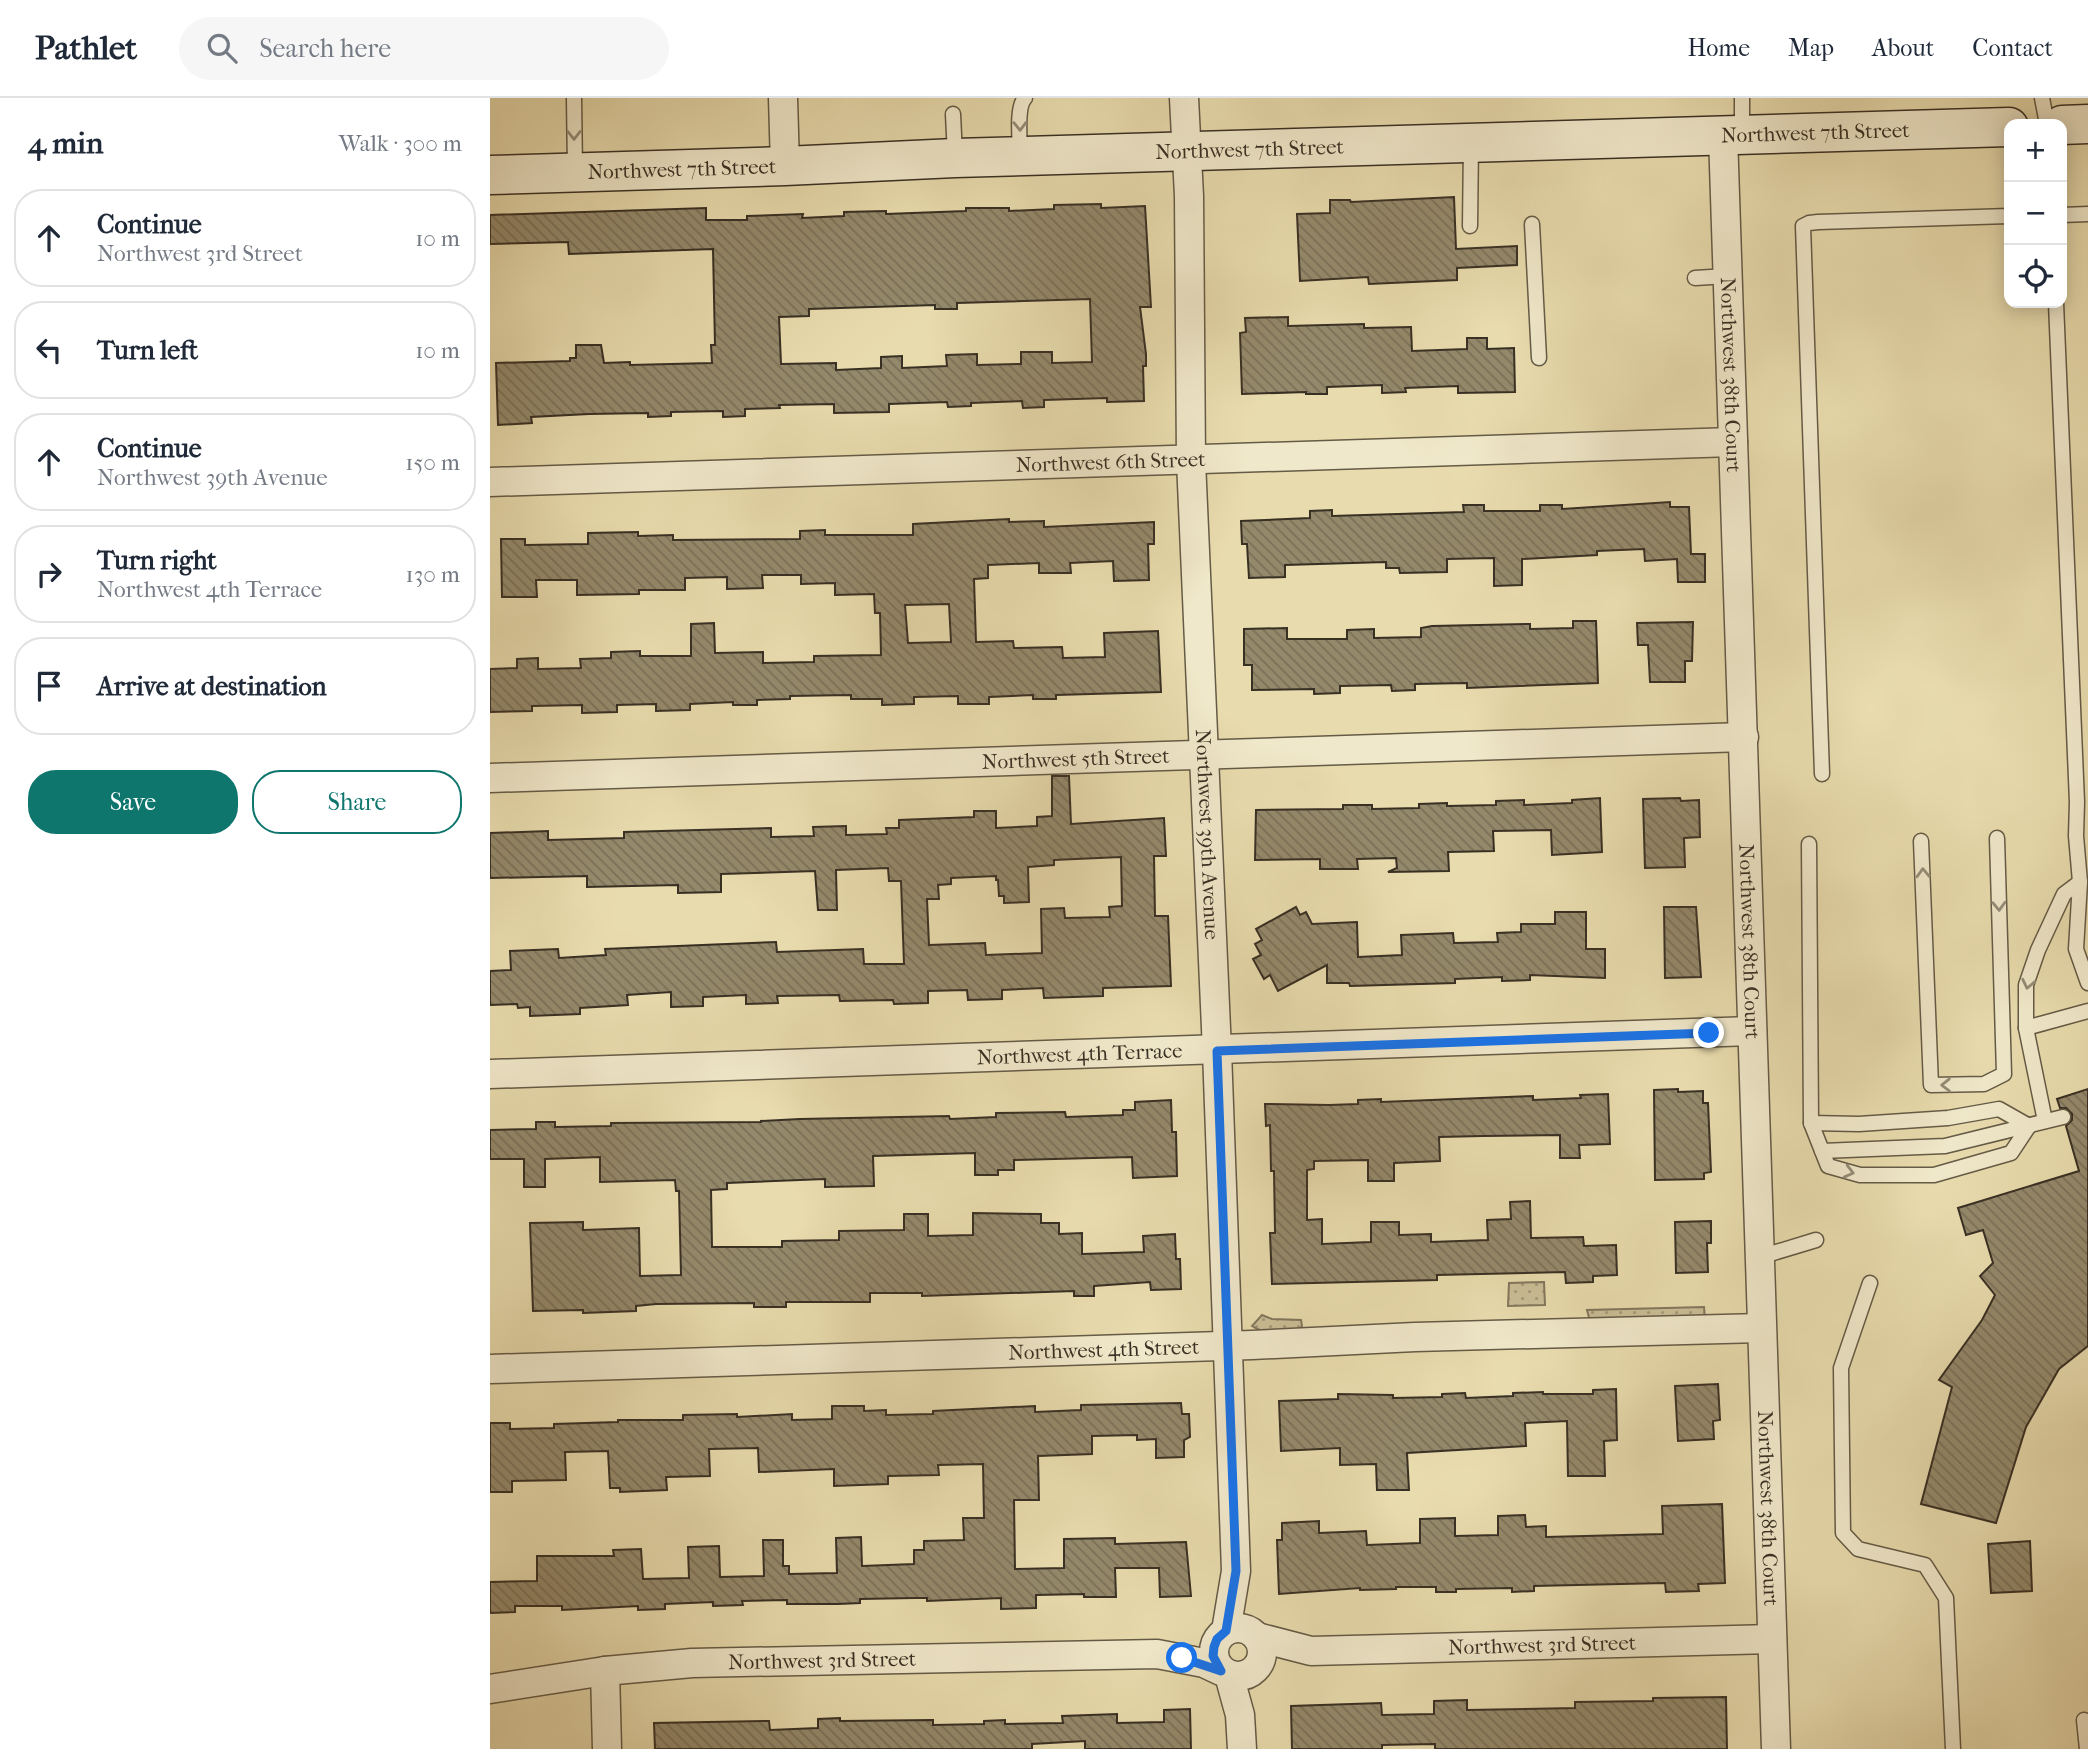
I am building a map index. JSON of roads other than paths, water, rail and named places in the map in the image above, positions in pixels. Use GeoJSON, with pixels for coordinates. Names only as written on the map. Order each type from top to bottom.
{"type":"FeatureCollection","features":[{"type":"Feature","properties":{"kind":"main road","name":"Northwest 7th Street"},"geometry":{"type":"LineString","coordinates":[[490,175],[1471,143],[1736,122],[2004,127]]}},
{"type":"Feature","properties":{"kind":"main road"},"geometry":{"type":"LineString","coordinates":[[2067,125],[2088,124]]}},
{"type":"Feature","properties":{"kind":"street"},"geometry":{"type":"LineString","coordinates":[[783,98],[785,166]]}},
{"type":"Feature","properties":{"kind":"street","name":"Northwest 39th Avenue"},"geometry":{"type":"LineString","coordinates":[[1184,98],[1189,196],[1191,461],[1217,1051],[1237,1635]]}},
{"type":"Feature","properties":{"kind":"street","name":"Northwest 38th Court"},"geometry":{"type":"LineString","coordinates":[[1736,122],[1727,276],[1776,1749]]}},
{"type":"Feature","properties":{"kind":"street","name":"Northwest 6th Street"},"geometry":{"type":"LineString","coordinates":[[490,482],[1733,442]]}},
{"type":"Feature","properties":{"kind":"street","name":"Northwest 5th Street"},"geometry":{"type":"LineString","coordinates":[[490,778],[1744,737]]}},
{"type":"Feature","properties":{"kind":"street","name":"Northwest 4th Terrace"},"geometry":{"type":"LineString","coordinates":[[490,1074],[1752,1031]]}},
{"type":"Feature","properties":{"kind":"street","name":"Northwest 4th Street"},"geometry":{"type":"LineString","coordinates":[[490,1369],[1415,1337],[1762,1328]]}},
{"type":"Feature","properties":{"kind":"street"},"geometry":{"type":"LineString","coordinates":[[1237,1635],[1261,1646],[1262,1656],[1241,1670],[1213,1656],[1237,1635]]}},
{"type":"Feature","properties":{"kind":"street","name":"Northwest 3rd Street"},"geometry":{"type":"LineString","coordinates":[[1157,1654],[1237,1635],[1311,1651],[1772,1639]]}},
{"type":"Feature","properties":{"kind":"street","name":"Northwest 3rd Street"},"geometry":{"type":"LineString","coordinates":[[490,1689],[605,1671],[692,1663],[1157,1654],[1241,1670],[1311,1651]]}},
{"type":"Feature","properties":{"kind":"street"},"geometry":{"type":"LineString","coordinates":[[1241,1670],[1242,1749]]}},
{"type":"Feature","properties":{"kind":"street"},"geometry":{"type":"LineString","coordinates":[[605,1671],[607,1749]]}},
{"type":"Feature","properties":{"kind":"lane"},"geometry":{"type":"LineString","coordinates":[[574,98],[575,173]]}},
{"type":"Feature","properties":{"kind":"lane"},"geometry":{"type":"LineString","coordinates":[[1020,156],[1020,110],[1021,102],[1025,98]]}},
{"type":"Feature","properties":{"kind":"lane"},"geometry":{"type":"LineString","coordinates":[[2042,98],[2046,119]]}},
{"type":"Feature","properties":{"kind":"lane"},"geometry":{"type":"LineString","coordinates":[[953,114],[955,158]]}},
{"type":"Feature","properties":{"kind":"lane"},"geometry":{"type":"LineString","coordinates":[[1470,226],[1471,143]]}},
{"type":"Feature","properties":{"kind":"lane"},"geometry":{"type":"LineString","coordinates":[[2067,215],[2088,214]]}},
{"type":"Feature","properties":{"kind":"lane"},"geometry":{"type":"LineString","coordinates":[[1822,774],[1803,226],[1818,222],[2004,216]]}},
{"type":"Feature","properties":{"kind":"lane"},"geometry":{"type":"LineString","coordinates":[[1532,224],[1539,358]]}},
{"type":"Feature","properties":{"kind":"lane"},"geometry":{"type":"LineString","coordinates":[[1695,278],[1727,276]]}},
{"type":"Feature","properties":{"kind":"lane"},"geometry":{"type":"LineString","coordinates":[[2056,308],[2077,802],[2082,835],[2076,949],[2088,983]]}},
{"type":"Feature","properties":{"kind":"lane"},"geometry":{"type":"LineString","coordinates":[[1921,841],[1931,1085],[1984,1084],[2004,1074],[1997,838]]}},
{"type":"Feature","properties":{"kind":"lane"},"geometry":{"type":"LineString","coordinates":[[1809,844],[1811,1123],[1828,1167],[1860,1175],[1934,1175],[2011,1153],[2029,1126]]}},
{"type":"Feature","properties":{"kind":"lane"},"geometry":{"type":"LineString","coordinates":[[2045,1121],[2026,1028],[2026,985],[2038,950],[2064,894],[2080,882]]}},
{"type":"Feature","properties":{"kind":"lane"},"geometry":{"type":"LineString","coordinates":[[2026,1028],[2088,1011]]}},
{"type":"Feature","properties":{"kind":"lane"},"geometry":{"type":"LineString","coordinates":[[1811,1123],[1859,1124],[1930,1120],[1999,1109],[2029,1126]]}},
{"type":"Feature","properties":{"kind":"lane"},"geometry":{"type":"LineString","coordinates":[[1822,1151],[1945,1146],[2063,1117]]}},
{"type":"Feature","properties":{"kind":"lane"},"geometry":{"type":"LineString","coordinates":[[1760,1256],[1816,1240]]}},
{"type":"Feature","properties":{"kind":"lane"},"geometry":{"type":"LineString","coordinates":[[1870,1283],[1841,1368],[1843,1532],[1858,1549],[1925,1565],[1946,1598],[1953,1749]]}},
{"type":"Feature","properties":{"kind":"lane"},"geometry":{"type":"LineString","coordinates":[[2084,1720],[2087,1749]]}}]}
